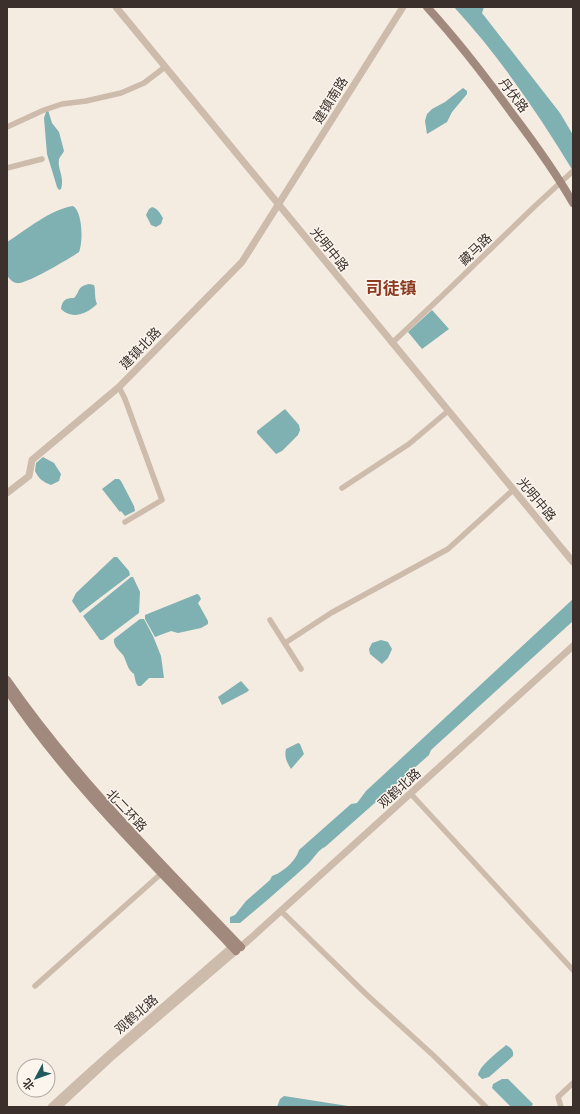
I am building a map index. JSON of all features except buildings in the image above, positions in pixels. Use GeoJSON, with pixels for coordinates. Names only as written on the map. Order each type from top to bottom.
{"type":"FeatureCollection","features":[{"type":"Feature","properties":{"kind":"main road","name":"丹伏路"},"geometry":{"type":"LineString","coordinates":[[427,7],[455,38],[491,84],[561,181],[573,203]]}},
{"type":"Feature","properties":{"kind":"main road","name":"北二环路"},"geometry":{"type":"LineString","coordinates":[[7,680],[56,748],[164,871]]}},
{"type":"Feature","properties":{"kind":"main road","name":"北二环路"},"geometry":{"type":"LineString","coordinates":[[7,690],[52,752],[83,789],[164,871],[236,948]]}},
{"type":"Feature","properties":{"kind":"street","name":"光明中路"},"geometry":{"type":"LineString","coordinates":[[116,7],[573,562]]}},
{"type":"Feature","properties":{"kind":"street","name":"建镇南路"},"geometry":{"type":"LineString","coordinates":[[279,205],[403,7]]}},
{"type":"Feature","properties":{"kind":"street"},"geometry":{"type":"LineString","coordinates":[[7,127],[44,110],[62,104],[86,101],[121,93],[144,83],[165,67]]}},
{"type":"Feature","properties":{"kind":"street"},"geometry":{"type":"LineString","coordinates":[[7,168],[42,159]]}},
{"type":"Feature","properties":{"kind":"street","name":"藏马路"},"geometry":{"type":"LineString","coordinates":[[392,343],[573,171]]}},
{"type":"Feature","properties":{"kind":"street","name":"建镇北路"},"geometry":{"type":"LineString","coordinates":[[7,492],[29,476],[32,460],[119,387],[242,262],[279,205]]}},
{"type":"Feature","properties":{"kind":"street"},"geometry":{"type":"LineString","coordinates":[[119,387],[125,399],[162,500],[125,522]]}},
{"type":"Feature","properties":{"kind":"street"},"geometry":{"type":"LineString","coordinates":[[342,488],[409,444],[448,411]]}},
{"type":"Feature","properties":{"kind":"street"},"geometry":{"type":"LineString","coordinates":[[285,643],[331,613],[448,549],[513,490]]}},
{"type":"Feature","properties":{"kind":"street"},"geometry":{"type":"LineString","coordinates":[[270,620],[302,669]]}},
{"type":"Feature","properties":{"kind":"street","name":"观鹤北路"},"geometry":{"type":"LineString","coordinates":[[51,1107],[112,1051],[281,911],[573,646]]}},
{"type":"Feature","properties":{"kind":"street"},"geometry":{"type":"LineString","coordinates":[[411,794],[573,970]]}},
{"type":"Feature","properties":{"kind":"street"},"geometry":{"type":"LineString","coordinates":[[35,986],[164,871]]}},
{"type":"Feature","properties":{"kind":"street"},"geometry":{"type":"LineString","coordinates":[[281,911],[367,995],[434,1056],[486,1107]]}},
{"type":"Feature","properties":{"kind":"street","name":"观鹤北路"},"geometry":{"type":"LineString","coordinates":[[58,1107],[114,1055],[236,948]]}},
{"type":"Feature","properties":{"kind":"street"},"geometry":{"type":"LineString","coordinates":[[561,1107],[558,1097],[573,1083]]}},
{"type":"Feature","properties":{"kind":"water"},"geometry":{"type":"Polygon","coordinates":[[[454,7],[484,7],[482,13],[560,113],[573,135],[573,171],[546,128],[502,65],[454,7]]]}},
{"type":"Feature","properties":{"kind":"water"},"geometry":{"type":"Polygon","coordinates":[[[463,88],[467,91],[467,94],[452,112],[447,122],[427,134],[425,121],[427,114],[463,88]]]}},
{"type":"Feature","properties":{"kind":"water"},"geometry":{"type":"Polygon","coordinates":[[[48,110],[52,123],[59,132],[64,151],[59,159],[62,185],[61,189],[59,190],[47,154],[44,118],[48,110]]]}},
{"type":"Feature","properties":{"kind":"water"},"geometry":{"type":"Polygon","coordinates":[[[73,206],[79,214],[81,228],[79,252],[32,278],[20,283],[12,281],[7,275],[7,242],[30,226],[56,211],[73,206]]]}},
{"type":"Feature","properties":{"kind":"water"},"geometry":{"type":"Polygon","coordinates":[[[152,207],[160,213],[163,218],[161,224],[156,227],[151,225],[146,215],[152,207]]]}},
{"type":"Feature","properties":{"kind":"water"},"geometry":{"type":"Polygon","coordinates":[[[89,284],[94,285],[95,290],[97,304],[93,308],[84,313],[75,315],[61,309],[62,303],[65,300],[74,298],[82,286],[89,284]]]}},
{"type":"Feature","properties":{"kind":"water"},"geometry":{"type":"Polygon","coordinates":[[[432,310],[449,329],[422,349],[408,332],[432,310]]]}},
{"type":"Feature","properties":{"kind":"water"},"geometry":{"type":"Polygon","coordinates":[[[285,409],[299,425],[300,430],[298,435],[282,451],[276,454],[257,433],[257,431],[285,409]]]}},
{"type":"Feature","properties":{"kind":"water"},"geometry":{"type":"Polygon","coordinates":[[[43,457],[54,463],[61,474],[59,481],[51,485],[42,480],[35,471],[36,463],[43,457]]]}},
{"type":"Feature","properties":{"kind":"water"},"geometry":{"type":"Polygon","coordinates":[[[115,479],[119,479],[121,481],[134,506],[135,511],[125,516],[121,511],[120,512],[102,489],[115,479]]]}},
{"type":"Feature","properties":{"kind":"water"},"geometry":{"type":"Polygon","coordinates":[[[114,557],[117,557],[129,571],[130,575],[80,613],[72,601],[76,593],[114,557]]]}},
{"type":"Feature","properties":{"kind":"water"},"geometry":{"type":"Polygon","coordinates":[[[131,577],[133,577],[140,592],[139,613],[103,640],[100,640],[83,616],[131,577]]]}},
{"type":"Feature","properties":{"kind":"water"},"geometry":{"type":"Polygon","coordinates":[[[197,594],[201,599],[198,603],[208,621],[208,624],[201,628],[178,633],[171,631],[155,637],[145,619],[145,615],[197,594]]]}},
{"type":"Feature","properties":{"kind":"water"},"geometry":{"type":"Polygon","coordinates":[[[573,599],[573,621],[431,750],[429,755],[320,850],[308,864],[240,923],[230,923],[230,917],[235,915],[246,901],[270,880],[272,876],[288,866],[295,858],[299,850],[351,804],[357,803],[366,791],[573,599]]]}},
{"type":"Feature","properties":{"kind":"water"},"geometry":{"type":"Polygon","coordinates":[[[140,619],[144,619],[153,636],[161,656],[164,678],[149,678],[141,686],[138,686],[134,674],[128,668],[123,655],[115,646],[114,639],[140,619]]]}},
{"type":"Feature","properties":{"kind":"water"},"geometry":{"type":"Polygon","coordinates":[[[381,640],[388,642],[392,649],[388,658],[382,664],[370,654],[369,649],[372,643],[381,640]]]}},
{"type":"Feature","properties":{"kind":"water"},"geometry":{"type":"Polygon","coordinates":[[[241,681],[249,690],[222,705],[218,697],[241,681]]]}},
{"type":"Feature","properties":{"kind":"water"},"geometry":{"type":"Polygon","coordinates":[[[298,743],[300,744],[304,754],[291,769],[287,762],[285,752],[286,749],[298,743]]]}},
{"type":"Feature","properties":{"kind":"water"},"geometry":{"type":"Polygon","coordinates":[[[506,1045],[512,1049],[513,1056],[489,1077],[482,1079],[478,1075],[479,1071],[506,1045]]]}},
{"type":"Feature","properties":{"kind":"water"},"geometry":{"type":"Polygon","coordinates":[[[502,1079],[508,1079],[533,1104],[531,1107],[511,1107],[492,1088],[493,1084],[502,1079]]]}},
{"type":"Feature","properties":{"kind":"water"},"geometry":{"type":"Polygon","coordinates":[[[284,1096],[348,1107],[277,1107],[280,1099],[284,1096]]]}},
{"type":"Feature","properties":{"kind":"district","name":"司徒镇"},"geometry":{"type":"Point","coordinates":[391,288]}}]}
